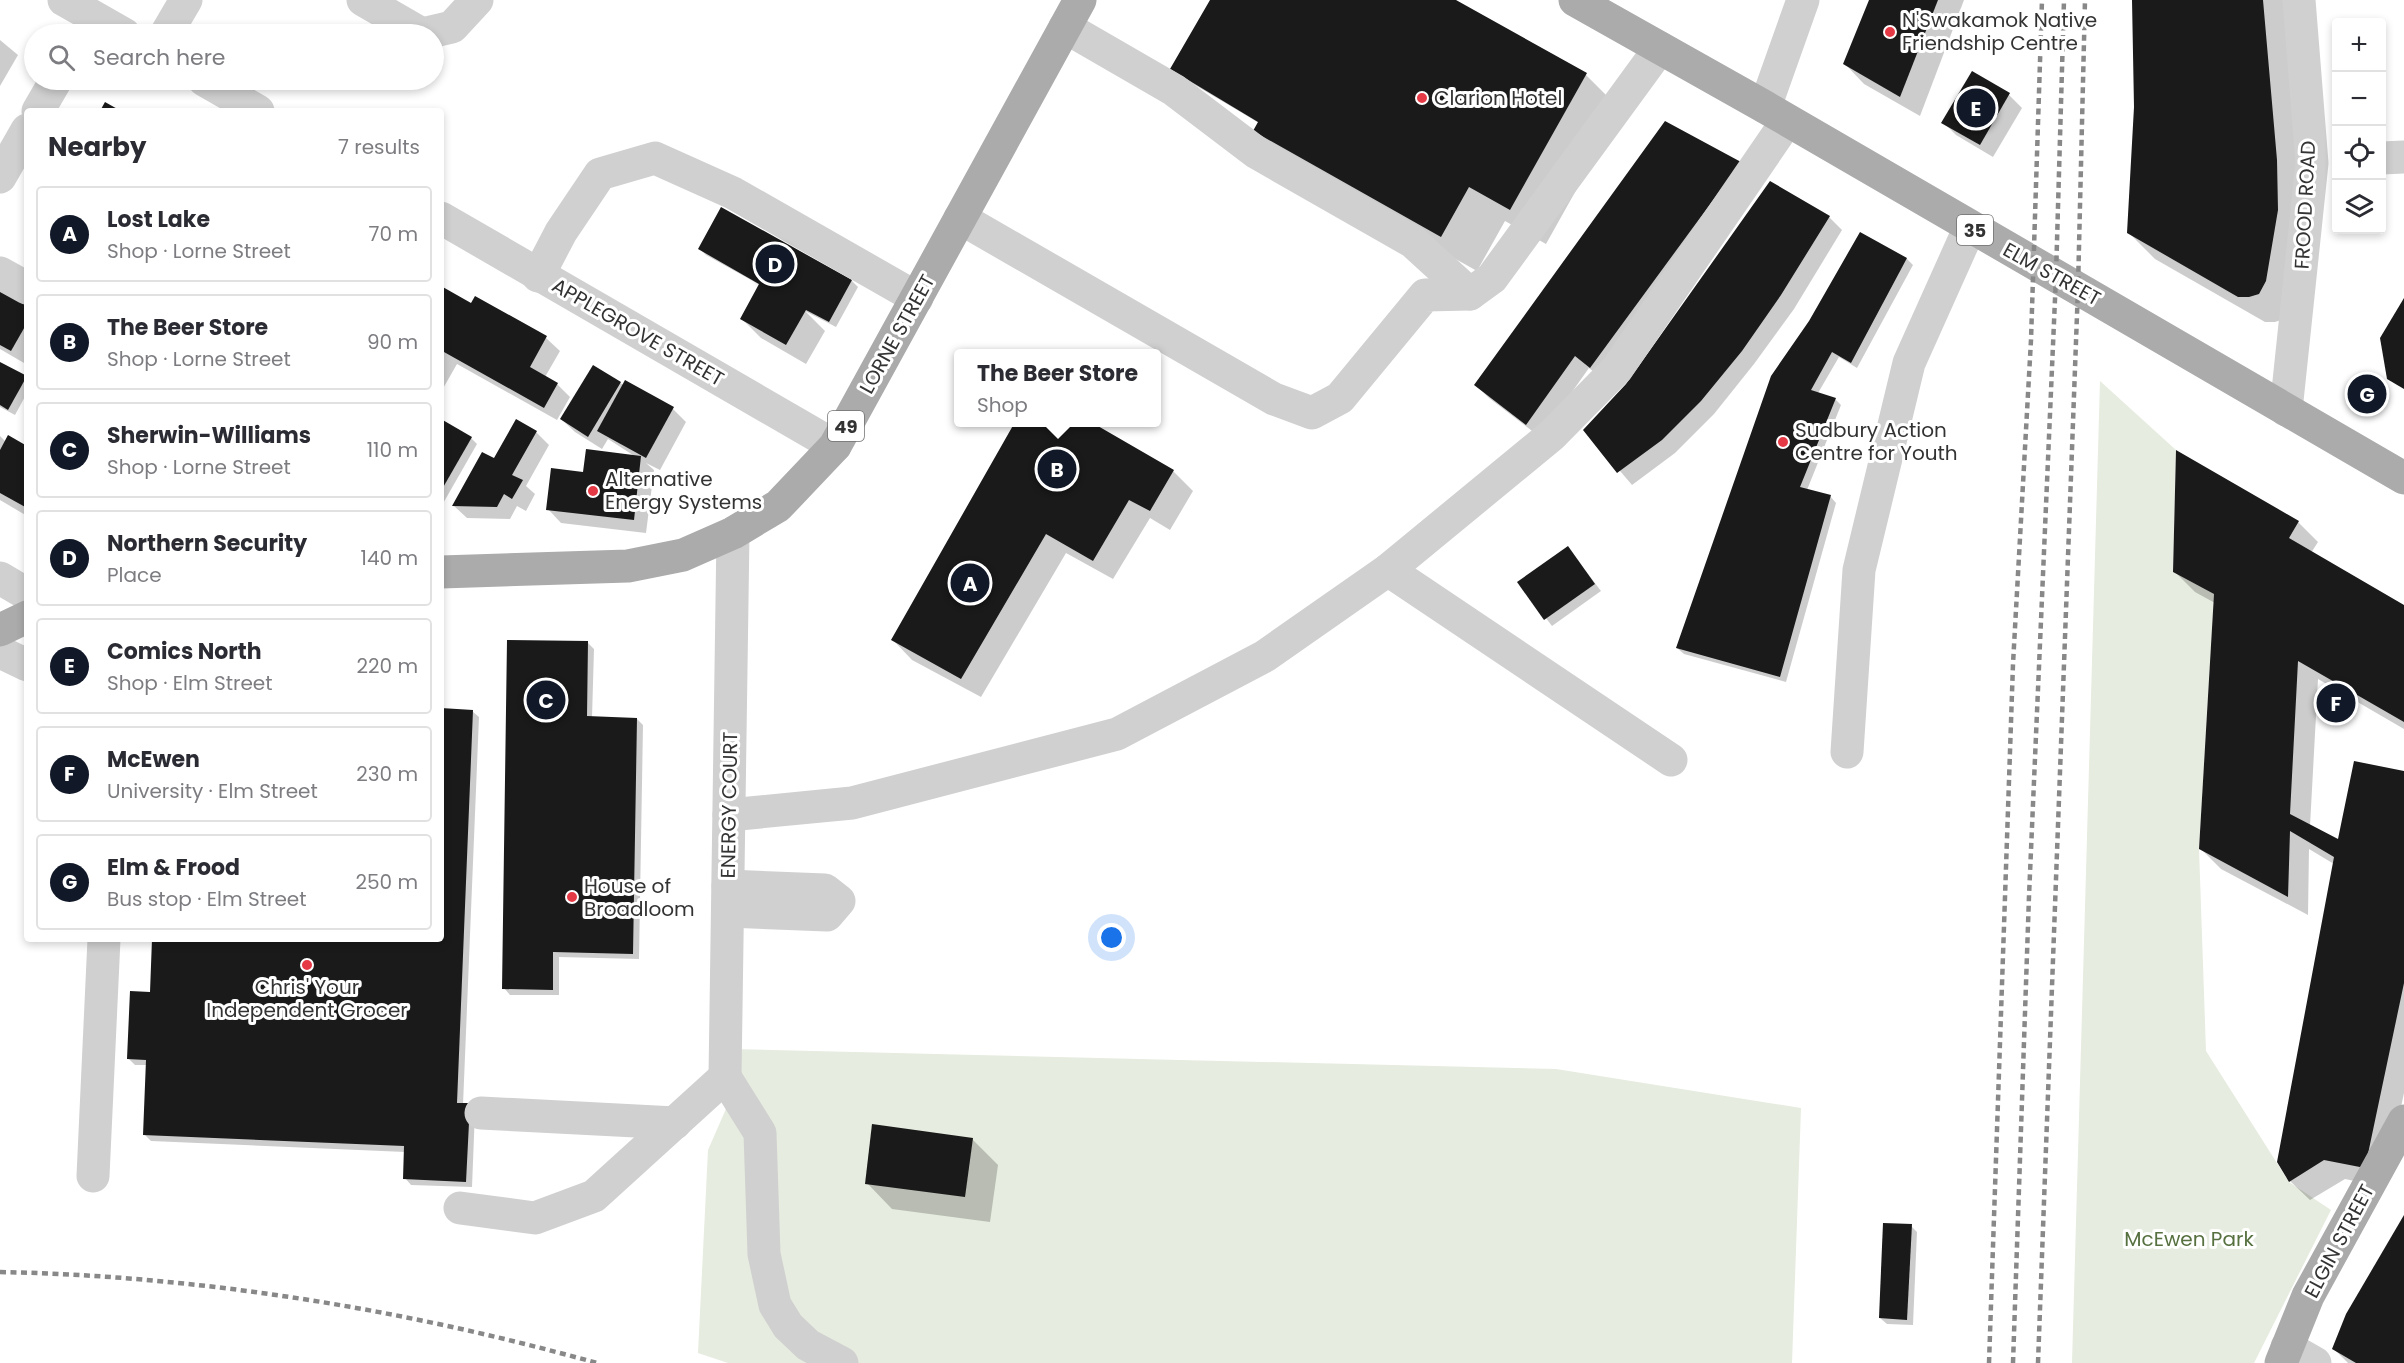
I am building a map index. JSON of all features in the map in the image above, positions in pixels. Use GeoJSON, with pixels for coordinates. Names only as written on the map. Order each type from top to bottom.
{"type":"FeatureCollection","features":[{"type":"Feature","properties":{"kind":"main road","name":"ELM STREET"},"geometry":{"type":"LineString","coordinates":[[1575,0],[2404,478]]}},
{"type":"Feature","properties":{"kind":"main road","name":"LORNE STREET"},"geometry":{"type":"LineString","coordinates":[[444,572],[628,566],[683,555],[733,533],[778,506],[835,446],[1072,14]]}},
{"type":"Feature","properties":{"kind":"main road"},"geometry":{"type":"LineString","coordinates":[[0,630],[24,618]]}},
{"type":"Feature","properties":{"kind":"main road","name":"ELGIN STREET"},"geometry":{"type":"LineString","coordinates":[[2294,1358],[2308,1296],[2404,1122]]}},
{"type":"Feature","properties":{"kind":"street"},"geometry":{"type":"LineString","coordinates":[[172,24],[186,0]]}},
{"type":"Feature","properties":{"kind":"street"},"geometry":{"type":"LineString","coordinates":[[363,0],[405,24]]}},
{"type":"Feature","properties":{"kind":"street"},"geometry":{"type":"LineString","coordinates":[[444,29],[452,27],[477,0]]}},
{"type":"Feature","properties":{"kind":"street"},"geometry":{"type":"LineString","coordinates":[[729,815],[852,803],[1117,734],[1264,656],[1388,570],[1552,435],[1617,369],[1776,114],[1803,0]]}},
{"type":"Feature","properties":{"kind":"street","name":"FROOD ROAD"},"geometry":{"type":"LineString","coordinates":[[2286,410],[2324,162],[2299,0]]}},
{"type":"Feature","properties":{"kind":"street"},"geometry":{"type":"LineString","coordinates":[[1072,14],[1257,153],[1413,242],[1470,294]]}},
{"type":"Feature","properties":{"kind":"street"},"geometry":{"type":"LineString","coordinates":[[79,17],[98,24]]}},
{"type":"Feature","properties":{"kind":"street"},"geometry":{"type":"LineString","coordinates":[[960,218],[1274,399],[1312,413],[1340,398],[1425,295],[1470,294],[1492,278],[1660,48]]}},
{"type":"Feature","properties":{"kind":"street"},"geometry":{"type":"LineString","coordinates":[[40,108],[50,90]]}},
{"type":"Feature","properties":{"kind":"street"},"geometry":{"type":"LineString","coordinates":[[221,90],[253,108]]}},
{"type":"Feature","properties":{"kind":"street"},"geometry":{"type":"LineString","coordinates":[[0,177],[24,135]]}},
{"type":"Feature","properties":{"kind":"street"},"geometry":{"type":"LineString","coordinates":[[2386,158],[2404,157]]}},
{"type":"Feature","properties":{"kind":"street"},"geometry":{"type":"LineString","coordinates":[[538,276],[561,232],[600,174],[655,158],[733,193],[917,298]]}},
{"type":"Feature","properties":{"kind":"street","name":"APPLEGROVE STREET"},"geometry":{"type":"LineString","coordinates":[[444,220],[835,446]]}},
{"type":"Feature","properties":{"kind":"street"},"geometry":{"type":"LineString","coordinates":[[1847,752],[1859,570],[1909,363],[1970,227]]}},
{"type":"Feature","properties":{"kind":"street"},"geometry":{"type":"LineString","coordinates":[[0,273],[24,286]]}},
{"type":"Feature","properties":{"kind":"street","name":"ENERGY COURT"},"geometry":{"type":"LineString","coordinates":[[725,1077],[733,533]]}},
{"type":"Feature","properties":{"kind":"street"},"geometry":{"type":"LineString","coordinates":[[1388,570],[1671,760]]}},
{"type":"Feature","properties":{"kind":"street"},"geometry":{"type":"LineString","coordinates":[[0,578],[24,592]]}},
{"type":"Feature","properties":{"kind":"street"},"geometry":{"type":"LineString","coordinates":[[0,652],[24,664]]}},
{"type":"Feature","properties":{"kind":"street"},"geometry":{"type":"LineString","coordinates":[[93,1176],[104,942]]}},
{"type":"Feature","properties":{"kind":"street"},"geometry":{"type":"LineString","coordinates":[[460,1208],[536,1218],[594,1196],[725,1077],[760,1133],[764,1254],[775,1305],[788,1326],[808,1345],[842,1363]]}},
{"type":"Feature","properties":{"kind":"street"},"geometry":{"type":"LineString","coordinates":[[481,1113],[675,1123]]}},
{"type":"Feature","properties":{"kind":"green space","name":"McEwen Park"},"geometry":{"type":"Polygon","coordinates":[[[2100,381],[2176,450],[2173,572],[2214,594],[2199,849],[2206,1051],[2289,1182],[2331,1210],[2254,1363],[2072,1363],[2100,381]]]}},
{"type":"Feature","properties":{"kind":"green space"},"geometry":{"type":"Polygon","coordinates":[[[729,1049],[1556,1069],[1801,1108],[1792,1363],[728,1363],[698,1353],[708,1150],[729,1102],[729,1049]]]}},
{"type":"Feature","properties":{"kind":"building","name":"Clarion Hotel"},"geometry":{"type":"Polygon","coordinates":[[[1210,0],[1456,0],[1587,73],[1510,210],[1469,187],[1441,237],[1253,131],[1258,122],[1170,69],[1210,0]]]}},
{"type":"Feature","properties":{"kind":"building","name":"N'Swakamok Native Friendship Centre"},"geometry":{"type":"Polygon","coordinates":[[[1869,0],[1938,0],[1900,97],[1843,64],[1869,0]]]}},
{"type":"Feature","properties":{"kind":"building"},"geometry":{"type":"Polygon","coordinates":[[[2132,0],[2263,0],[2277,160],[2278,210],[2266,281],[2259,294],[2238,297],[2127,233],[2134,107],[2132,0]]]}},
{"type":"Feature","properties":{"kind":"building"},"geometry":{"type":"Polygon","coordinates":[[[1972,71],[2010,93],[1980,145],[1941,123],[1972,71]]]}},
{"type":"Feature","properties":{"kind":"building"},"geometry":{"type":"Polygon","coordinates":[[[105,102],[116,108],[102,108],[105,102]]]}},
{"type":"Feature","properties":{"kind":"building"},"geometry":{"type":"Polygon","coordinates":[[[1665,121],[1741,162],[1590,368],[1575,356],[1526,425],[1474,385],[1665,121]]]}},
{"type":"Feature","properties":{"kind":"building"},"geometry":{"type":"Polygon","coordinates":[[[1770,181],[1830,216],[1781,295],[1742,351],[1701,401],[1662,440],[1617,473],[1583,430],[1626,384],[1770,181]]]}},
{"type":"Feature","properties":{"kind":"building"},"geometry":{"type":"Polygon","coordinates":[[[721,207],[852,280],[829,322],[806,310],[786,345],[740,319],[759,284],[698,249],[721,207]]]}},
{"type":"Feature","properties":{"kind":"building","name":"Sudbury Action Centre for Youth"},"geometry":{"type":"Polygon","coordinates":[[[1860,232],[1907,258],[1851,363],[1832,352],[1811,390],[1836,398],[1800,487],[1831,495],[1780,677],[1676,648],[1771,376],[1809,321],[1860,232]]]}},
{"type":"Feature","properties":{"kind":"building"},"geometry":{"type":"Polygon","coordinates":[[[444,288],[471,303],[475,296],[547,336],[530,367],[558,383],[544,408],[444,352],[444,288]]]}},
{"type":"Feature","properties":{"kind":"building"},"geometry":{"type":"Polygon","coordinates":[[[0,291],[24,304],[24,328],[11,351],[0,345],[0,291]]]}},
{"type":"Feature","properties":{"kind":"building"},"geometry":{"type":"Polygon","coordinates":[[[2404,298],[2404,389],[2387,379],[2380,338],[2404,298]]]}},
{"type":"Feature","properties":{"kind":"building"},"geometry":{"type":"Polygon","coordinates":[[[0,362],[24,374],[24,381],[8,410],[0,405],[0,362]]]}},
{"type":"Feature","properties":{"kind":"building"},"geometry":{"type":"Polygon","coordinates":[[[593,365],[621,382],[588,437],[560,419],[593,365]]]}},
{"type":"Feature","properties":{"kind":"building"},"geometry":{"type":"Polygon","coordinates":[[[625,380],[674,407],[646,458],[597,431],[625,380]]]}},
{"type":"Feature","properties":{"kind":"building"},"geometry":{"type":"Polygon","coordinates":[[[516,419],[537,431],[512,475],[523,480],[512,499],[504,494],[497,507],[452,506],[482,452],[494,458],[516,419]]]}},
{"type":"Feature","properties":{"kind":"building"},"geometry":{"type":"Polygon","coordinates":[[[444,421],[472,437],[444,486],[444,421]]]}},
{"type":"Feature","properties":{"kind":"building"},"geometry":{"type":"Polygon","coordinates":[[[1012,427],[1100,427],[1174,470],[1150,511],[1129,500],[1093,561],[1046,534],[961,679],[891,640],[1012,427]]]}},
{"type":"Feature","properties":{"kind":"building"},"geometry":{"type":"Polygon","coordinates":[[[8,435],[24,444],[24,506],[0,493],[0,450],[8,435]]]}},
{"type":"Feature","properties":{"kind":"building","name":"Alternative Energy Systems"},"geometry":{"type":"Polygon","coordinates":[[[586,449],[641,456],[634,520],[546,510],[551,468],[583,472],[586,449]]]}},
{"type":"Feature","properties":{"kind":"building"},"geometry":{"type":"Polygon","coordinates":[[[2176,450],[2299,521],[2289,538],[2404,605],[2404,722],[2298,661],[2290,814],[2338,839],[2354,761],[2404,771],[2404,983],[2365,1168],[2324,1160],[2289,1182],[2277,1162],[2334,857],[2290,831],[2288,897],[2199,849],[2214,594],[2173,572],[2176,450]]]}},
{"type":"Feature","properties":{"kind":"building"},"geometry":{"type":"Polygon","coordinates":[[[1568,546],[1595,584],[1544,620],[1517,582],[1568,546]]]}},
{"type":"Feature","properties":{"kind":"building"},"geometry":{"type":"Polygon","coordinates":[[[507,640],[588,641],[587,716],[637,718],[633,954],[553,952],[553,990],[502,989],[507,640]]]}},
{"type":"Feature","properties":{"kind":"building","name":"Chris' Your Independent Grocer"},"geometry":{"type":"Polygon","coordinates":[[[444,708],[473,710],[457,1103],[470,1103],[466,1182],[403,1179],[404,1146],[143,1135],[146,1060],[127,1059],[130,991],[150,992],[152,942],[444,942],[444,708]]]}},
{"type":"Feature","properties":{"kind":"building"},"geometry":{"type":"Polygon","coordinates":[[[872,1124],[973,1138],[965,1197],[865,1184],[872,1124]]]}},
{"type":"Feature","properties":{"kind":"building"},"geometry":{"type":"Polygon","coordinates":[[[2404,1215],[2404,1363],[2356,1363],[2332,1349],[2346,1314],[2404,1215]]]}},
{"type":"Feature","properties":{"kind":"building"},"geometry":{"type":"Polygon","coordinates":[[[1883,1223],[1912,1224],[1907,1320],[1879,1318],[1883,1223]]]}},
{"type":"Feature","properties":{"kind":"railway"},"geometry":{"type":"LineString","coordinates":[[1989,1363],[2013,664],[2031,340],[2042,0]]}},
{"type":"Feature","properties":{"kind":"railway"},"geometry":{"type":"LineString","coordinates":[[2013,1363],[2029,896],[2056,276],[2064,0]]}},
{"type":"Feature","properties":{"kind":"railway"},"geometry":{"type":"LineString","coordinates":[[2038,1363],[2078,288],[2085,0]]}},
{"type":"Feature","properties":{"kind":"railway"},"geometry":{"type":"LineString","coordinates":[[0,1272],[151,1280],[301,1299],[450,1327],[597,1363]]}},
{"type":"Feature","properties":{"kind":"place","name":"N'Swakamok Native Friendship Centre"},"geometry":{"type":"Point","coordinates":[1890,32]}},
{"type":"Feature","properties":{"kind":"place","name":"Clarion Hotel"},"geometry":{"type":"Point","coordinates":[1422,98]}},
{"type":"Feature","properties":{"kind":"place","name":"Comics North"},"geometry":{"type":"Point","coordinates":[1976,108]}},
{"type":"Feature","properties":{"kind":"place","name":"Northern Security"},"geometry":{"type":"Point","coordinates":[775,264]}},
{"type":"Feature","properties":{"kind":"place","name":"Elm & Frood"},"geometry":{"type":"Point","coordinates":[2367,394]}},
{"type":"Feature","properties":{"kind":"place","name":"Sudbury Action Centre for Youth"},"geometry":{"type":"Point","coordinates":[1783,442]}},
{"type":"Feature","properties":{"kind":"place","name":"The Beer Store"},"geometry":{"type":"Point","coordinates":[1057,469]}},
{"type":"Feature","properties":{"kind":"place","name":"Alternative Energy Systems"},"geometry":{"type":"Point","coordinates":[593,491]}},
{"type":"Feature","properties":{"kind":"place","name":"Lost Lake"},"geometry":{"type":"Point","coordinates":[970,583]}},
{"type":"Feature","properties":{"kind":"place","name":"Sherwin-Williams"},"geometry":{"type":"Point","coordinates":[546,700]}},
{"type":"Feature","properties":{"kind":"place","name":"McEwen"},"geometry":{"type":"Point","coordinates":[2336,703]}},
{"type":"Feature","properties":{"kind":"place","name":"House of Broadloom"},"geometry":{"type":"Point","coordinates":[572,897]}},
{"type":"Feature","properties":{"kind":"place","name":"Chris' Your Independent Grocer"},"geometry":{"type":"Point","coordinates":[307,965]}}]}
